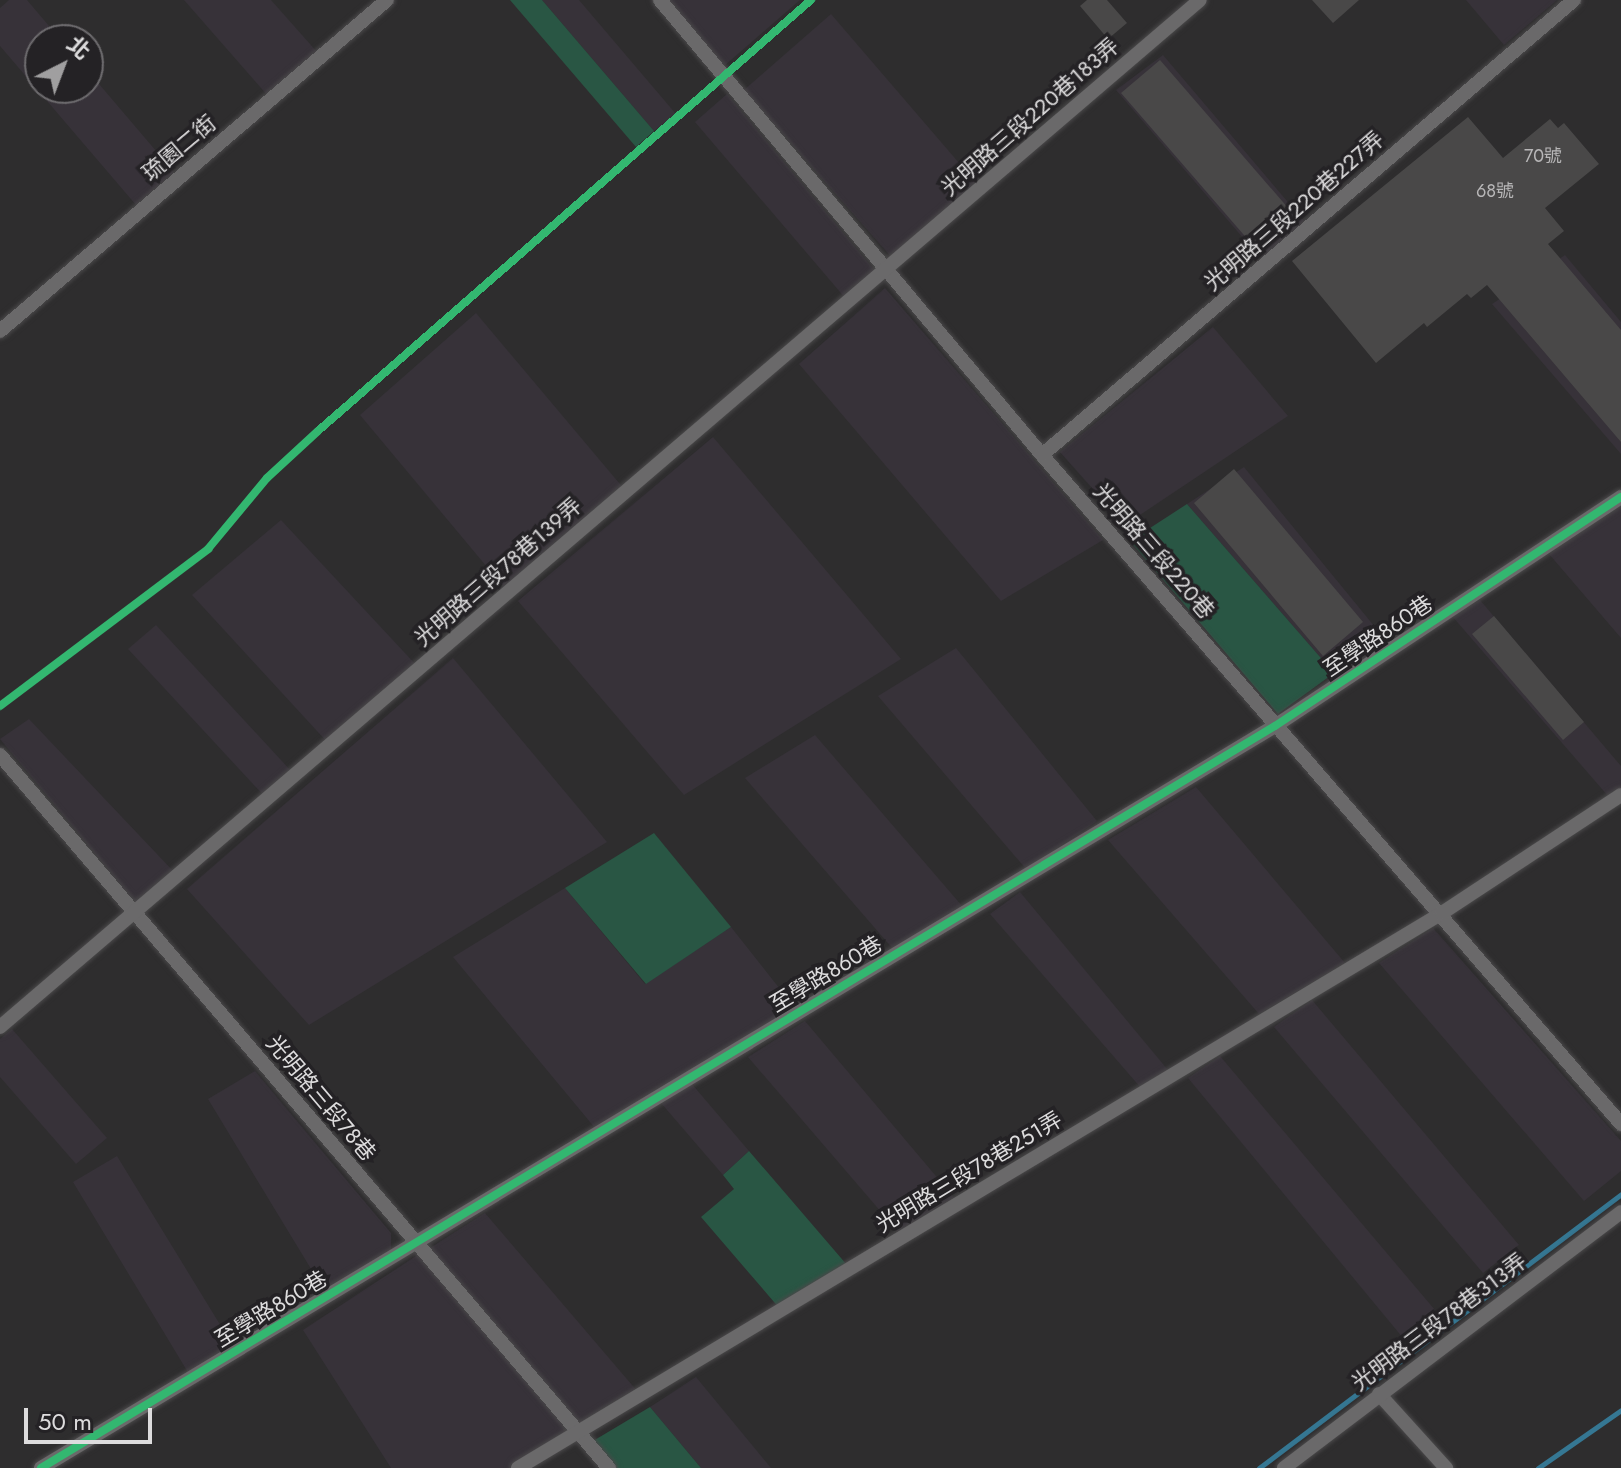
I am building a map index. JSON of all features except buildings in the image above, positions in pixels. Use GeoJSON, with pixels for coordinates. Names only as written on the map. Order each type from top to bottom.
{"type":"FeatureCollection","features":[{"type":"Feature","properties":{"kind":"street","name":"琉園二街"},"geometry":{"type":"LineString","coordinates":[[0,331],[387,0]]}},
{"type":"Feature","properties":{"kind":"street","name":"光明路三段220巷"},"geometry":{"type":"LineString","coordinates":[[660,0],[888,267],[1042,455],[1275,726],[1442,913],[1621,1124]]}},
{"type":"Feature","properties":{"kind":"street","name":"光明路三段220巷183弄"},"geometry":{"type":"LineString","coordinates":[[888,267],[1200,0]]}},
{"type":"Feature","properties":{"kind":"street","name":"光明路三段220巷227弄"},"geometry":{"type":"LineString","coordinates":[[1042,455],[1574,0]]}},
{"type":"Feature","properties":{"kind":"street","name":"光明路三段78巷139弄"},"geometry":{"type":"LineString","coordinates":[[0,1027],[888,267]]}},
{"type":"Feature","properties":{"kind":"street","name":"至學路860巷"},"geometry":{"type":"LineString","coordinates":[[41,1468],[1275,726],[1621,497]]}},
{"type":"Feature","properties":{"kind":"street","name":"光明路三段78巷"},"geometry":{"type":"LineString","coordinates":[[0,755],[137,911],[413,1244],[609,1468]]}},
{"type":"Feature","properties":{"kind":"street","name":"光明路三段78巷251弄"},"geometry":{"type":"LineString","coordinates":[[518,1468],[1442,913],[1621,795]]}},
{"type":"Feature","properties":{"kind":"street","name":"光明路三段78巷313弄"},"geometry":{"type":"LineString","coordinates":[[1284,1468],[1621,1212]]}},
{"type":"Feature","properties":{"kind":"street"},"geometry":{"type":"LineString","coordinates":[[1379,1394],[1446,1468]]}},
{"type":"Feature","properties":{"kind":"shaded area"},"geometry":{"type":"Polygon","coordinates":[[[9,0],[27,0],[47,24],[24,24],[24,74],[0,46],[0,8],[9,0]]]}},
{"type":"Feature","properties":{"kind":"shaded area"},"geometry":{"type":"Polygon","coordinates":[[[184,0],[271,0],[318,53],[268,96],[184,0]]]}},
{"type":"Feature","properties":{"kind":"shaded area"},"geometry":{"type":"Polygon","coordinates":[[[542,0],[579,0],[676,114],[654,131],[542,0]]]}},
{"type":"Feature","properties":{"kind":"shaded area"},"geometry":{"type":"Polygon","coordinates":[[[668,0],[800,0],[724,66],[668,0]]]}},
{"type":"Feature","properties":{"kind":"shaded area"},"geometry":{"type":"Polygon","coordinates":[[[1466,0],[1557,0],[1504,45],[1466,0]]]}},
{"type":"Feature","properties":{"kind":"shaded area"},"geometry":{"type":"Polygon","coordinates":[[[831,14],[978,185],[893,259],[744,90],[831,14]]]}},
{"type":"Feature","properties":{"kind":"shaded area"},"geometry":{"type":"Polygon","coordinates":[[[1163,55],[1304,221],[1262,260],[1116,90],[1163,55]]]}},
{"type":"Feature","properties":{"kind":"shaded area"},"geometry":{"type":"Polygon","coordinates":[[[104,90],[174,172],[136,205],[50,104],[104,104],[104,90]]]}},
{"type":"Feature","properties":{"kind":"shaded area"},"geometry":{"type":"Polygon","coordinates":[[[727,94],[876,272],[846,299],[695,122],[727,94]]]}},
{"type":"Feature","properties":{"kind":"shaded area"},"geometry":{"type":"Polygon","coordinates":[[[1565,255],[1621,322],[1621,454],[1492,304],[1565,255]]]}},
{"type":"Feature","properties":{"kind":"shaded area"},"geometry":{"type":"Polygon","coordinates":[[[885,288],[1103,540],[1001,601],[799,364],[885,288]]]}},
{"type":"Feature","properties":{"kind":"shaded area"},"geometry":{"type":"Polygon","coordinates":[[[476,313],[625,490],[507,591],[360,415],[476,313]]]}},
{"type":"Feature","properties":{"kind":"shaded area"},"geometry":{"type":"Polygon","coordinates":[[[1213,327],[1288,416],[1125,525],[1060,452],[1213,327]]]}},
{"type":"Feature","properties":{"kind":"shaded area"},"geometry":{"type":"Polygon","coordinates":[[[713,437],[901,659],[684,795],[518,601],[713,437]]]}},
{"type":"Feature","properties":{"kind":"shaded area"},"geometry":{"type":"Polygon","coordinates":[[[1244,467],[1384,638],[1334,673],[1187,504],[1244,467]]]}},
{"type":"Feature","properties":{"kind":"shaded area"},"geometry":{"type":"Polygon","coordinates":[[[1621,505],[1621,638],[1549,554],[1621,505]]]}},
{"type":"Feature","properties":{"kind":"shaded area"},"geometry":{"type":"Polygon","coordinates":[[[281,520],[418,667],[328,743],[192,595],[281,520]]]}},
{"type":"Feature","properties":{"kind":"shaded area"},"geometry":{"type":"Polygon","coordinates":[[[1480,600],[1621,766],[1621,788],[1608,796],[1452,616],[1480,600]]]}},
{"type":"Feature","properties":{"kind":"shaded area"},"geometry":{"type":"Polygon","coordinates":[[[156,625],[293,773],[265,797],[128,649],[156,625]]]}},
{"type":"Feature","properties":{"kind":"shaded area"},"geometry":{"type":"Polygon","coordinates":[[[956,648],[1097,821],[1026,869],[878,696],[956,648]]]}},
{"type":"Feature","properties":{"kind":"shaded area"},"geometry":{"type":"Polygon","coordinates":[[[453,658],[607,842],[309,1025],[187,889],[453,658]]]}},
{"type":"Feature","properties":{"kind":"shaded area"},"geometry":{"type":"Polygon","coordinates":[[[29,719],[175,873],[136,903],[0,739],[29,719]]]}},
{"type":"Feature","properties":{"kind":"shaded area"},"geometry":{"type":"Polygon","coordinates":[[[815,735],[963,907],[893,949],[745,778],[815,735]]]}},
{"type":"Feature","properties":{"kind":"shaded area"},"geometry":{"type":"Polygon","coordinates":[[[1196,787],[1345,963],[1259,1014],[1108,840],[1196,787]]]}},
{"type":"Feature","properties":{"kind":"shaded area"},"geometry":{"type":"Polygon","coordinates":[[[565,888],[645,984],[731,927],[795,1008],[595,1128],[453,957],[565,888]]]}},
{"type":"Feature","properties":{"kind":"shaded area"},"geometry":{"type":"Polygon","coordinates":[[[1020,892],[1168,1070],[1141,1088],[990,914],[1020,892]]]}},
{"type":"Feature","properties":{"kind":"shaded area"},"geometry":{"type":"Polygon","coordinates":[[[1433,928],[1621,1141],[1621,1171],[1584,1201],[1379,963],[1433,928]]]}},
{"type":"Feature","properties":{"kind":"shaded area"},"geometry":{"type":"Polygon","coordinates":[[[1312,1000],[1519,1245],[1483,1273],[1274,1027],[1312,1000]]]}},
{"type":"Feature","properties":{"kind":"shaded area"},"geometry":{"type":"Polygon","coordinates":[[[805,1021],[957,1201],[900,1234],[748,1057],[805,1021]]]}},
{"type":"Feature","properties":{"kind":"shaded area"},"geometry":{"type":"Polygon","coordinates":[[[12,1029],[107,1138],[76,1164],[0,1077],[0,1039],[12,1029]]]}},
{"type":"Feature","properties":{"kind":"shaded area"},"geometry":{"type":"Polygon","coordinates":[[[1220,1056],[1435,1310],[1403,1338],[1188,1078],[1220,1056]]]}},
{"type":"Feature","properties":{"kind":"shaded area"},"geometry":{"type":"Polygon","coordinates":[[[255,1071],[391,1233],[391,1252],[325,1292],[208,1099],[255,1071]]]}},
{"type":"Feature","properties":{"kind":"shaded area"},"geometry":{"type":"Polygon","coordinates":[[[691,1083],[749,1151],[723,1175],[661,1103],[691,1083]]]}},
{"type":"Feature","properties":{"kind":"shaded area"},"geometry":{"type":"Polygon","coordinates":[[[117,1156],[227,1336],[238,1330],[244,1340],[189,1374],[73,1182],[117,1156]]]}},
{"type":"Feature","properties":{"kind":"shaded area"},"geometry":{"type":"Polygon","coordinates":[[[485,1213],[638,1392],[584,1429],[430,1248],[485,1213]]]}},
{"type":"Feature","properties":{"kind":"shaded area"},"geometry":{"type":"Polygon","coordinates":[[[419,1254],[574,1437],[523,1468],[391,1468],[303,1330],[419,1254]]]}},
{"type":"Feature","properties":{"kind":"shaded area"},"geometry":{"type":"Polygon","coordinates":[[[696,1377],[771,1468],[701,1468],[650,1407],[696,1377]]]}},
{"type":"Feature","properties":{"kind":"green space"},"geometry":{"type":"Polygon","coordinates":[[[510,0],[542,0],[654,131],[636,147],[510,0]]]}},
{"type":"Feature","properties":{"kind":"green space"},"geometry":{"type":"Polygon","coordinates":[[[1187,504],[1334,673],[1278,714],[1130,541],[1187,504]]]}},
{"type":"Feature","properties":{"kind":"green space"},"geometry":{"type":"Polygon","coordinates":[[[654,833],[731,927],[646,984],[565,888],[654,833]]]}},
{"type":"Feature","properties":{"kind":"green space"},"geometry":{"type":"Polygon","coordinates":[[[749,1151],[847,1265],[780,1309],[701,1217],[734,1189],[723,1175],[749,1151]]]}},
{"type":"Feature","properties":{"kind":"green space"},"geometry":{"type":"Polygon","coordinates":[[[650,1407],[701,1468],[617,1468],[593,1441],[650,1407]]]}},
{"type":"Feature","properties":{"kind":"waterway"},"geometry":{"type":"LineString","coordinates":[[1259,1468],[1621,1194]]}},
{"type":"Feature","properties":{"kind":"waterway"},"geometry":{"type":"LineString","coordinates":[[1538,1468],[1621,1410]]}},
{"type":"Feature","properties":{"kind":"cycle path"},"geometry":{"type":"LineString","coordinates":[[0,706],[208,549],[267,478],[318,431],[811,0]]}},
{"type":"Feature","properties":{"kind":"cycle path"},"geometry":{"type":"LineString","coordinates":[[41,1468],[1275,726],[1621,497]]}}]}
